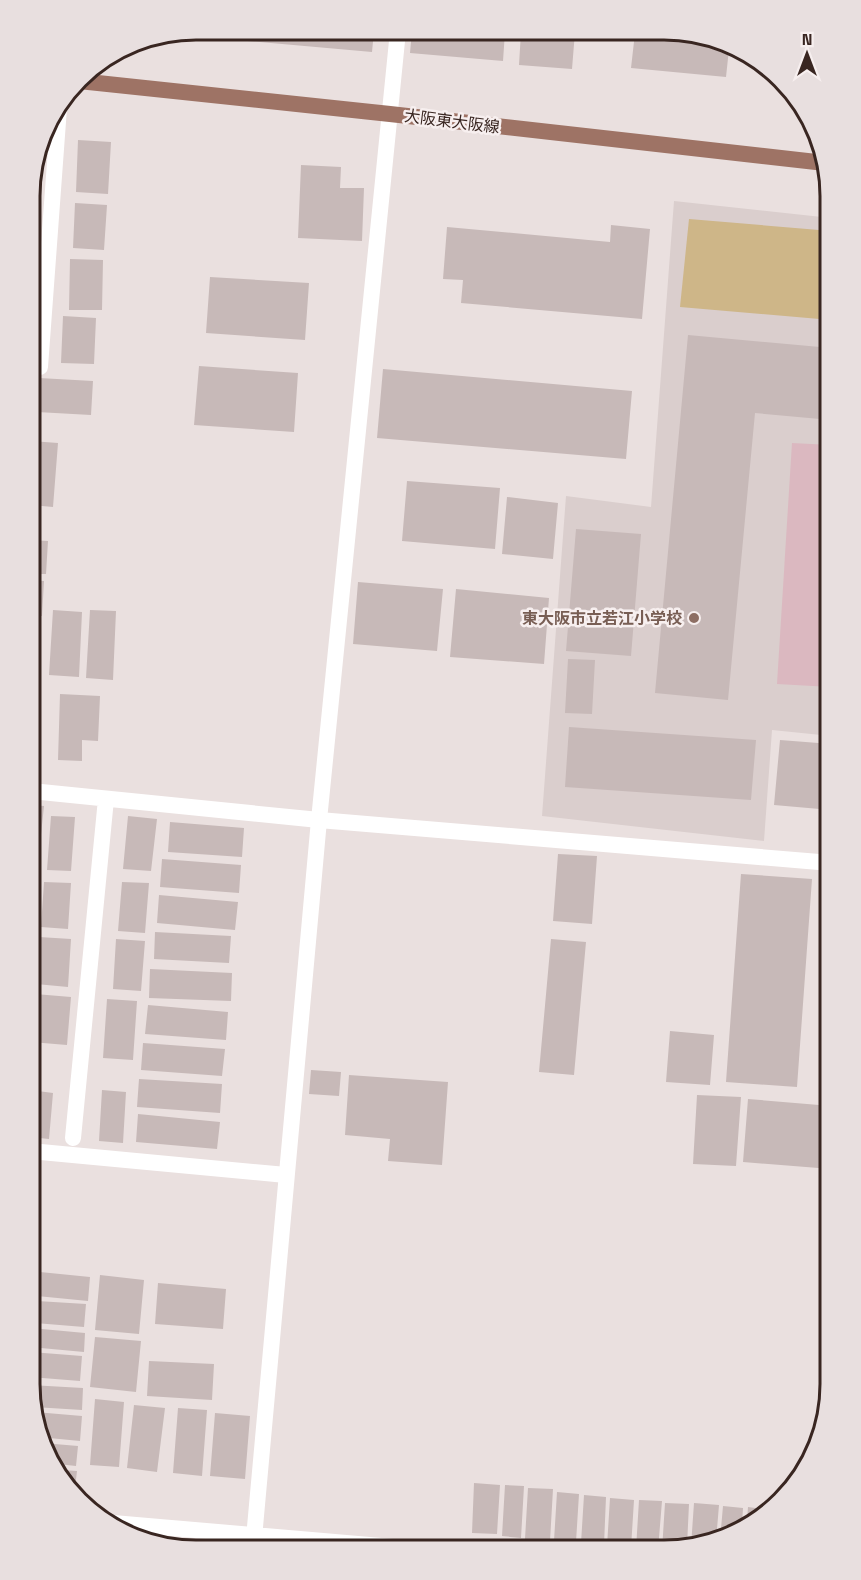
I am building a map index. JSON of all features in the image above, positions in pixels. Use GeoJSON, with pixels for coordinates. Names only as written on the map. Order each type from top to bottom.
{"type":"FeatureCollection","features":[{"type":"Feature","properties":{"kind":"main road","name":"大阪東大阪線"},"geometry":{"type":"LineString","coordinates":[[91,82],[817,162]]}},
{"type":"Feature","properties":{"kind":"street"},"geometry":{"type":"LineString","coordinates":[[254,1540],[319,820],[397,40]]}},
{"type":"Feature","properties":{"kind":"street"},"geometry":{"type":"LineString","coordinates":[[40,367],[58,125]]}},
{"type":"Feature","properties":{"kind":"street"},"geometry":{"type":"LineString","coordinates":[[40,792],[319,820],[820,862]]}},
{"type":"Feature","properties":{"kind":"street"},"geometry":{"type":"LineString","coordinates":[[73,1138],[106,799]]}},
{"type":"Feature","properties":{"kind":"street"},"geometry":{"type":"LineString","coordinates":[[40,1151],[286,1175]]}},
{"type":"Feature","properties":{"kind":"street"},"geometry":{"type":"LineString","coordinates":[[131,1525],[246,1540]]}},
{"type":"Feature","properties":{"kind":"shaded area","name":"東大阪市立若江小学校"},"geometry":{"type":"Polygon","coordinates":[[[674,201],[820,217],[820,735],[772,730],[764,841],[542,816],[566,496],[651,507],[674,201]]]}},
{"type":"Feature","properties":{"kind":"shaded area"},"geometry":{"type":"Polygon","coordinates":[[[689,219],[820,230],[820,319],[680,307],[689,219]]]}},
{"type":"Feature","properties":{"kind":"shaded area"},"geometry":{"type":"Polygon","coordinates":[[[792,443],[820,444],[820,686],[777,684],[792,443]]]}},
{"type":"Feature","properties":{"kind":"building"},"geometry":{"type":"Polygon","coordinates":[[[236,40],[373,40],[372,52],[236,40]]]}},
{"type":"Feature","properties":{"kind":"building"},"geometry":{"type":"Polygon","coordinates":[[[411,40],[504,40],[503,61],[410,53],[411,40]]]}},
{"type":"Feature","properties":{"kind":"building"},"geometry":{"type":"Polygon","coordinates":[[[521,40],[574,40],[572,69],[519,65],[521,40]]]}},
{"type":"Feature","properties":{"kind":"building"},"geometry":{"type":"Polygon","coordinates":[[[634,40],[695,43],[728,55],[726,77],[631,68],[634,40]]]}},
{"type":"Feature","properties":{"kind":"building"},"geometry":{"type":"Polygon","coordinates":[[[78,140],[111,142],[108,194],[76,192],[78,140]]]}},
{"type":"Feature","properties":{"kind":"building"},"geometry":{"type":"Polygon","coordinates":[[[301,165],[341,167],[340,188],[364,188],[362,241],[298,238],[301,165]]]}},
{"type":"Feature","properties":{"kind":"building"},"geometry":{"type":"Polygon","coordinates":[[[75,203],[107,205],[104,250],[73,248],[75,203]]]}},
{"type":"Feature","properties":{"kind":"building"},"geometry":{"type":"Polygon","coordinates":[[[611,225],[650,229],[642,319],[461,303],[463,280],[443,279],[447,227],[610,242],[611,225]]]}},
{"type":"Feature","properties":{"kind":"building"},"geometry":{"type":"Polygon","coordinates":[[[70,259],[103,260],[102,310],[69,310],[70,259]]]}},
{"type":"Feature","properties":{"kind":"building"},"geometry":{"type":"Polygon","coordinates":[[[210,277],[309,283],[305,340],[206,333],[210,277]]]}},
{"type":"Feature","properties":{"kind":"building"},"geometry":{"type":"Polygon","coordinates":[[[63,316],[96,318],[94,364],[61,363],[63,316]]]}},
{"type":"Feature","properties":{"kind":"building"},"geometry":{"type":"Polygon","coordinates":[[[688,335],[820,347],[820,419],[755,413],[728,700],[655,693],[688,335]]]}},
{"type":"Feature","properties":{"kind":"building"},"geometry":{"type":"Polygon","coordinates":[[[199,366],[298,373],[294,432],[194,425],[199,366]]]}},
{"type":"Feature","properties":{"kind":"building"},"geometry":{"type":"Polygon","coordinates":[[[383,369],[632,391],[626,459],[377,438],[383,369]]]}},
{"type":"Feature","properties":{"kind":"building"},"geometry":{"type":"Polygon","coordinates":[[[40,378],[93,381],[91,415],[40,412],[40,378]]]}},
{"type":"Feature","properties":{"kind":"building"},"geometry":{"type":"Polygon","coordinates":[[[40,442],[58,443],[53,507],[40,506],[40,442]]]}},
{"type":"Feature","properties":{"kind":"building"},"geometry":{"type":"Polygon","coordinates":[[[407,481],[500,488],[495,549],[402,541],[407,481]]]}},
{"type":"Feature","properties":{"kind":"building"},"geometry":{"type":"Polygon","coordinates":[[[507,497],[558,503],[553,559],[502,554],[507,497]]]}},
{"type":"Feature","properties":{"kind":"building"},"geometry":{"type":"Polygon","coordinates":[[[576,529],[641,534],[631,656],[566,651],[576,529]]]}},
{"type":"Feature","properties":{"kind":"building"},"geometry":{"type":"Polygon","coordinates":[[[40,541],[48,541],[46,574],[40,574],[40,541]]]}},
{"type":"Feature","properties":{"kind":"building"},"geometry":{"type":"Polygon","coordinates":[[[40,581],[44,581],[42,616],[40,616],[40,581]]]}},
{"type":"Feature","properties":{"kind":"building"},"geometry":{"type":"Polygon","coordinates":[[[358,582],[443,589],[437,651],[353,644],[358,582]]]}},
{"type":"Feature","properties":{"kind":"building"},"geometry":{"type":"Polygon","coordinates":[[[456,589],[549,598],[544,664],[450,657],[456,589]]]}},
{"type":"Feature","properties":{"kind":"building"},"geometry":{"type":"Polygon","coordinates":[[[53,610],[82,612],[79,677],[49,675],[53,610]]]}},
{"type":"Feature","properties":{"kind":"building"},"geometry":{"type":"Polygon","coordinates":[[[90,610],[116,611],[113,680],[86,678],[90,610]]]}},
{"type":"Feature","properties":{"kind":"building"},"geometry":{"type":"Polygon","coordinates":[[[568,659],[595,660],[592,714],[565,713],[568,659]]]}},
{"type":"Feature","properties":{"kind":"building"},"geometry":{"type":"Polygon","coordinates":[[[60,694],[100,696],[98,741],[82,740],[82,761],[58,760],[60,694]]]}},
{"type":"Feature","properties":{"kind":"building"},"geometry":{"type":"Polygon","coordinates":[[[569,727],[756,740],[751,800],[565,787],[569,727]]]}},
{"type":"Feature","properties":{"kind":"building"},"geometry":{"type":"Polygon","coordinates":[[[780,740],[820,743],[820,809],[774,805],[780,740]]]}},
{"type":"Feature","properties":{"kind":"building"},"geometry":{"type":"Polygon","coordinates":[[[40,806],[44,806],[40,844],[40,806]]]}},
{"type":"Feature","properties":{"kind":"building"},"geometry":{"type":"Polygon","coordinates":[[[51,816],[75,817],[71,871],[47,870],[51,816]]]}},
{"type":"Feature","properties":{"kind":"building"},"geometry":{"type":"Polygon","coordinates":[[[128,816],[157,819],[151,871],[123,869],[128,816]]]}},
{"type":"Feature","properties":{"kind":"building"},"geometry":{"type":"Polygon","coordinates":[[[170,822],[244,828],[242,857],[168,852],[170,822]]]}},
{"type":"Feature","properties":{"kind":"building"},"geometry":{"type":"Polygon","coordinates":[[[558,854],[597,856],[592,924],[553,921],[558,854]]]}},
{"type":"Feature","properties":{"kind":"building"},"geometry":{"type":"Polygon","coordinates":[[[162,859],[241,865],[239,893],[160,887],[162,859]]]}},
{"type":"Feature","properties":{"kind":"building"},"geometry":{"type":"Polygon","coordinates":[[[741,874],[812,879],[797,1087],[726,1082],[741,874]]]}},
{"type":"Feature","properties":{"kind":"building"},"geometry":{"type":"Polygon","coordinates":[[[44,882],[71,883],[68,929],[41,927],[44,882]]]}},
{"type":"Feature","properties":{"kind":"building"},"geometry":{"type":"Polygon","coordinates":[[[122,882],[149,883],[145,933],[118,931],[122,882]]]}},
{"type":"Feature","properties":{"kind":"building"},"geometry":{"type":"Polygon","coordinates":[[[159,895],[238,902],[235,930],[157,923],[159,895]]]}},
{"type":"Feature","properties":{"kind":"building"},"geometry":{"type":"Polygon","coordinates":[[[155,932],[231,936],[229,963],[154,959],[155,932]]]}},
{"type":"Feature","properties":{"kind":"building"},"geometry":{"type":"Polygon","coordinates":[[[40,937],[71,939],[68,987],[40,984],[40,937]]]}},
{"type":"Feature","properties":{"kind":"building"},"geometry":{"type":"Polygon","coordinates":[[[116,939],[145,941],[141,991],[113,989],[116,939]]]}},
{"type":"Feature","properties":{"kind":"building"},"geometry":{"type":"Polygon","coordinates":[[[551,939],[586,942],[574,1075],[539,1072],[551,939]]]}},
{"type":"Feature","properties":{"kind":"building"},"geometry":{"type":"Polygon","coordinates":[[[150,969],[232,973],[231,1001],[149,998],[150,969]]]}},
{"type":"Feature","properties":{"kind":"building"},"geometry":{"type":"Polygon","coordinates":[[[40,994],[71,997],[67,1045],[40,1043],[40,994]]]}},
{"type":"Feature","properties":{"kind":"building"},"geometry":{"type":"Polygon","coordinates":[[[107,999],[137,1001],[133,1060],[103,1058],[107,999]]]}},
{"type":"Feature","properties":{"kind":"building"},"geometry":{"type":"Polygon","coordinates":[[[148,1005],[228,1012],[226,1040],[145,1034],[148,1005]]]}},
{"type":"Feature","properties":{"kind":"building"},"geometry":{"type":"Polygon","coordinates":[[[670,1031],[714,1035],[710,1085],[666,1082],[670,1031]]]}},
{"type":"Feature","properties":{"kind":"building"},"geometry":{"type":"Polygon","coordinates":[[[143,1043],[225,1049],[222,1076],[141,1070],[143,1043]]]}},
{"type":"Feature","properties":{"kind":"building"},"geometry":{"type":"Polygon","coordinates":[[[311,1070],[341,1072],[339,1096],[309,1094],[311,1070]]]}},
{"type":"Feature","properties":{"kind":"building"},"geometry":{"type":"Polygon","coordinates":[[[349,1075],[448,1082],[442,1165],[388,1161],[390,1139],[345,1135],[349,1075]]]}},
{"type":"Feature","properties":{"kind":"building"},"geometry":{"type":"Polygon","coordinates":[[[139,1079],[222,1084],[220,1113],[137,1107],[139,1079]]]}},
{"type":"Feature","properties":{"kind":"building"},"geometry":{"type":"Polygon","coordinates":[[[102,1090],[126,1092],[123,1143],[99,1141],[102,1090]]]}},
{"type":"Feature","properties":{"kind":"building"},"geometry":{"type":"Polygon","coordinates":[[[40,1091],[53,1093],[49,1139],[40,1138],[40,1091]]]}},
{"type":"Feature","properties":{"kind":"building"},"geometry":{"type":"Polygon","coordinates":[[[697,1095],[741,1097],[736,1166],[693,1164],[697,1095]]]}},
{"type":"Feature","properties":{"kind":"building"},"geometry":{"type":"Polygon","coordinates":[[[748,1099],[820,1105],[820,1168],[743,1162],[748,1099]]]}},
{"type":"Feature","properties":{"kind":"building"},"geometry":{"type":"Polygon","coordinates":[[[138,1114],[220,1122],[217,1149],[136,1142],[138,1114]]]}},
{"type":"Feature","properties":{"kind":"building"},"geometry":{"type":"Polygon","coordinates":[[[40,1272],[90,1277],[88,1301],[40,1296],[40,1272]]]}},
{"type":"Feature","properties":{"kind":"building"},"geometry":{"type":"Polygon","coordinates":[[[100,1275],[144,1280],[139,1334],[95,1330],[100,1275]]]}},
{"type":"Feature","properties":{"kind":"building"},"geometry":{"type":"Polygon","coordinates":[[[158,1283],[226,1289],[223,1329],[155,1324],[158,1283]]]}},
{"type":"Feature","properties":{"kind":"building"},"geometry":{"type":"Polygon","coordinates":[[[40,1301],[86,1304],[84,1327],[40,1323],[40,1301]]]}},
{"type":"Feature","properties":{"kind":"building"},"geometry":{"type":"Polygon","coordinates":[[[40,1329],[85,1333],[84,1352],[40,1348],[40,1329]]]}},
{"type":"Feature","properties":{"kind":"building"},"geometry":{"type":"Polygon","coordinates":[[[95,1337],[141,1341],[136,1392],[90,1387],[95,1337]]]}},
{"type":"Feature","properties":{"kind":"building"},"geometry":{"type":"Polygon","coordinates":[[[40,1353],[82,1356],[80,1381],[40,1378],[40,1353]]]}},
{"type":"Feature","properties":{"kind":"building"},"geometry":{"type":"Polygon","coordinates":[[[149,1361],[214,1364],[212,1400],[147,1396],[149,1361]]]}},
{"type":"Feature","properties":{"kind":"building"},"geometry":{"type":"Polygon","coordinates":[[[40,1386],[83,1388],[82,1410],[42,1408],[40,1386]]]}},
{"type":"Feature","properties":{"kind":"building"},"geometry":{"type":"Polygon","coordinates":[[[95,1399],[124,1402],[119,1467],[90,1465],[95,1399]]]}},
{"type":"Feature","properties":{"kind":"building"},"geometry":{"type":"Polygon","coordinates":[[[134,1405],[165,1408],[157,1472],[127,1468],[134,1405]]]}},
{"type":"Feature","properties":{"kind":"building"},"geometry":{"type":"Polygon","coordinates":[[[178,1408],[207,1410],[202,1476],[173,1473],[178,1408]]]}},
{"type":"Feature","properties":{"kind":"building"},"geometry":{"type":"Polygon","coordinates":[[[43,1413],[82,1416],[80,1441],[51,1438],[43,1413]]]}},
{"type":"Feature","properties":{"kind":"building"},"geometry":{"type":"Polygon","coordinates":[[[215,1413],[250,1416],[245,1479],[210,1476],[215,1413]]]}},
{"type":"Feature","properties":{"kind":"building"},"geometry":{"type":"Polygon","coordinates":[[[53,1444],[78,1446],[76,1466],[63,1465],[53,1444]]]}},
{"type":"Feature","properties":{"kind":"building"},"geometry":{"type":"Polygon","coordinates":[[[67,1470],[77,1471],[76,1481],[67,1470]]]}},
{"type":"Feature","properties":{"kind":"building"},"geometry":{"type":"Polygon","coordinates":[[[474,1483],[500,1485],[497,1534],[472,1533],[474,1483]]]}},
{"type":"Feature","properties":{"kind":"building"},"geometry":{"type":"Polygon","coordinates":[[[505,1485],[524,1486],[521,1538],[502,1536],[505,1485]]]}},
{"type":"Feature","properties":{"kind":"building"},"geometry":{"type":"Polygon","coordinates":[[[528,1488],[553,1489],[550,1540],[525,1539],[528,1488]]]}},
{"type":"Feature","properties":{"kind":"building"},"geometry":{"type":"Polygon","coordinates":[[[557,1492],[579,1494],[576,1540],[554,1540],[557,1492]]]}},
{"type":"Feature","properties":{"kind":"building"},"geometry":{"type":"Polygon","coordinates":[[[584,1495],[606,1497],[604,1540],[581,1540],[584,1495]]]}},
{"type":"Feature","properties":{"kind":"building"},"geometry":{"type":"Polygon","coordinates":[[[610,1498],[634,1500],[632,1540],[607,1540],[610,1498]]]}},
{"type":"Feature","properties":{"kind":"building"},"geometry":{"type":"Polygon","coordinates":[[[639,1500],[662,1501],[659,1540],[637,1540],[639,1500]]]}},
{"type":"Feature","properties":{"kind":"building"},"geometry":{"type":"Polygon","coordinates":[[[665,1503],[689,1504],[687,1538],[663,1540],[665,1503]]]}},
{"type":"Feature","properties":{"kind":"building"},"geometry":{"type":"Polygon","coordinates":[[[694,1503],[719,1505],[717,1530],[692,1537],[694,1503]]]}},
{"type":"Feature","properties":{"kind":"building"},"geometry":{"type":"Polygon","coordinates":[[[723,1506],[743,1508],[742,1519],[721,1528],[723,1506]]]}},
{"type":"Feature","properties":{"kind":"building"},"geometry":{"type":"Polygon","coordinates":[[[748,1507],[757,1508],[747,1515],[748,1507]]]}},
{"type":"Feature","properties":{"kind":"place","name":"東大阪市立若江小学校"},"geometry":{"type":"Point","coordinates":[694,618]}}]}
